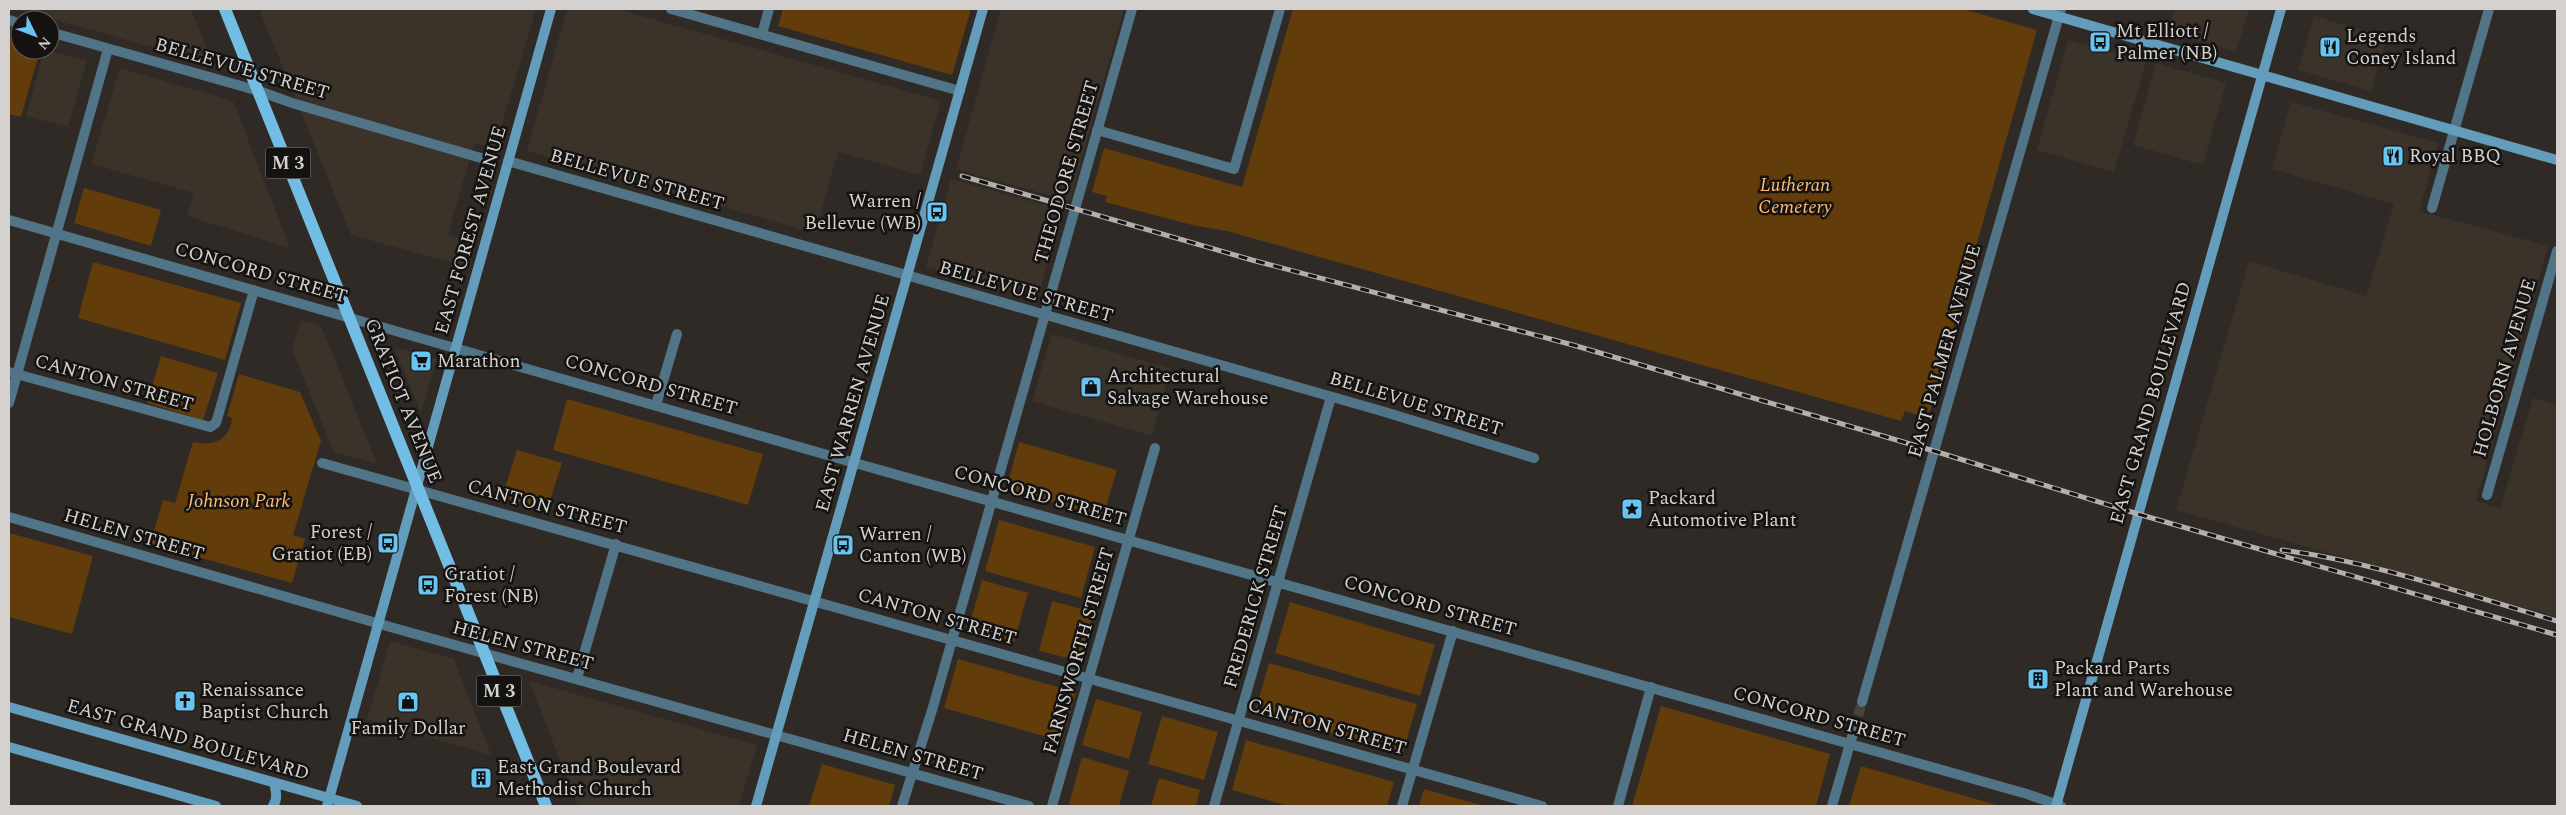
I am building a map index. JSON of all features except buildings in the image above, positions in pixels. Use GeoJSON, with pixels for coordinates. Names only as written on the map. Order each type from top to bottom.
{"type":"FeatureCollection","features":[{"type":"Feature","properties":{"kind":"main road","name":"GRATIOT AVENUE"},"geometry":{"type":"LineString","coordinates":[[226,9],[546,806]]}},
{"type":"Feature","properties":{"kind":"main road","name":"EAST FOREST AVENUE"},"geometry":{"type":"LineString","coordinates":[[328,802],[552,9]]}},
{"type":"Feature","properties":{"kind":"main road","name":"EAST WARREN AVENUE"},"geometry":{"type":"LineString","coordinates":[[756,806],[983,9]]}},
{"type":"Feature","properties":{"kind":"main road"},"geometry":{"type":"LineString","coordinates":[[2033,9],[2060,12],[2262,75],[2557,160]]}},
{"type":"Feature","properties":{"kind":"main road","name":"EAST GRAND BOULEVARD"},"geometry":{"type":"LineString","coordinates":[[2058,806],[2281,9]]}},
{"type":"Feature","properties":{"kind":"main road","name":"EAST GRAND BOULEVARD"},"geometry":{"type":"LineString","coordinates":[[9,707],[274,783],[328,802],[357,806]]}},
{"type":"Feature","properties":{"kind":"main road"},"geometry":{"type":"LineString","coordinates":[[9,747],[216,806]]}},
{"type":"Feature","properties":{"kind":"main road"},"geometry":{"type":"LineString","coordinates":[[273,806],[276,792],[274,783]]}},
{"type":"Feature","properties":{"kind":"street"},"geometry":{"type":"LineString","coordinates":[[671,9],[960,91]]}},
{"type":"Feature","properties":{"kind":"street"},"geometry":{"type":"LineString","coordinates":[[762,34],[769,9]]}},
{"type":"Feature","properties":{"kind":"street","name":"THEODORE STREET"},"geometry":{"type":"LineString","coordinates":[[902,806],[952,639],[1132,9]]}},
{"type":"Feature","properties":{"kind":"street"},"geometry":{"type":"LineString","coordinates":[[1097,130],[1234,169],[1280,9]]}},
{"type":"Feature","properties":{"kind":"street"},"geometry":{"type":"LineString","coordinates":[[2432,208],[2490,9]]}},
{"type":"Feature","properties":{"kind":"street","name":"EAST PALMER AVENUE"},"geometry":{"type":"LineString","coordinates":[[1862,702],[2060,12]]}},
{"type":"Feature","properties":{"kind":"street","name":"BELLEVUE STREET"},"geometry":{"type":"LineString","coordinates":[[60,35],[259,91],[292,103],[481,158]]}},
{"type":"Feature","properties":{"kind":"street"},"geometry":{"type":"LineString","coordinates":[[9,403],[13,373],[56,233],[108,48]]}},
{"type":"Feature","properties":{"kind":"street","name":"BELLEVUE STREET"},"geometry":{"type":"LineString","coordinates":[[508,161],[1331,397],[1534,458]]}},
{"type":"Feature","properties":{"kind":"street","name":"CONCORD STREET"},"geometry":{"type":"LineString","coordinates":[[9,220],[656,404],[855,463],[992,500],[2027,794],[2058,806]]}},
{"type":"Feature","properties":{"kind":"street","name":"HOLBORN AVENUE"},"geometry":{"type":"LineString","coordinates":[[2487,495],[2557,251]]}},
{"type":"Feature","properties":{"kind":"street","name":"CANTON STREET"},"geometry":{"type":"LineString","coordinates":[[13,373],[210,427],[216,423],[254,290]]}},
{"type":"Feature","properties":{"kind":"street"},"geometry":{"type":"LineString","coordinates":[[656,404],[677,334]]}},
{"type":"Feature","properties":{"kind":"street","name":"FREDERICK STREET"},"geometry":{"type":"LineString","coordinates":[[1214,806],[1331,397]]}},
{"type":"Feature","properties":{"kind":"street","name":"FARNSWORTH STREET"},"geometry":{"type":"LineString","coordinates":[[1052,806],[1156,448]]}},
{"type":"Feature","properties":{"kind":"street","name":"CANTON STREET"},"geometry":{"type":"LineString","coordinates":[[322,463],[417,488],[1542,806]]}},
{"type":"Feature","properties":{"kind":"street","name":"HELEN STREET"},"geometry":{"type":"LineString","coordinates":[[9,517],[1028,806]]}},
{"type":"Feature","properties":{"kind":"street"},"geometry":{"type":"LineString","coordinates":[[577,678],[616,544]]}},
{"type":"Feature","properties":{"kind":"street"},"geometry":{"type":"LineString","coordinates":[[1402,806],[1453,631]]}},
{"type":"Feature","properties":{"kind":"street"},"geometry":{"type":"LineString","coordinates":[[1618,806],[1652,687]]}},
{"type":"Feature","properties":{"kind":"street"},"geometry":{"type":"LineString","coordinates":[[1832,806],[1854,730]]}},
{"type":"Feature","properties":{"kind":"shaded area"},"geometry":{"type":"Polygon","coordinates":[[[16,9],[191,9],[213,64],[60,21],[60,10],[16,9]]]}},
{"type":"Feature","properties":{"kind":"shaded area"},"geometry":{"type":"Polygon","coordinates":[[[259,9],[536,9],[495,148],[474,143],[448,235],[471,242],[464,266],[351,235],[259,9]]]}},
{"type":"Feature","properties":{"kind":"shaded area"},"geometry":{"type":"Polygon","coordinates":[[[567,9],[617,9],[941,101],[920,175],[838,152],[815,233],[527,151],[567,9]]]}},
{"type":"Feature","properties":{"kind":"shaded area"},"geometry":{"type":"Polygon","coordinates":[[[1001,9],[1124,9],[1070,201],[956,169],[1001,9]]]}},
{"type":"Feature","properties":{"kind":"shaded area"},"geometry":{"type":"Polygon","coordinates":[[[2175,9],[2249,9],[2236,52],[2168,32],[2175,9]]]}},
{"type":"Feature","properties":{"kind":"shaded area"},"geometry":{"type":"Polygon","coordinates":[[[2314,16],[2387,37],[2371,91],[2298,70],[2314,16]]]}},
{"type":"Feature","properties":{"kind":"shaded area"},"geometry":{"type":"Polygon","coordinates":[[[2068,40],[2146,62],[2114,172],[2037,150],[2068,40]]]}},
{"type":"Feature","properties":{"kind":"shaded area"},"geometry":{"type":"Polygon","coordinates":[[[60,54],[87,60],[68,127],[26,116],[41,60],[60,60],[60,54]]]}},
{"type":"Feature","properties":{"kind":"shaded area"},"geometry":{"type":"Polygon","coordinates":[[[2156,63],[2226,83],[2203,165],[2133,145],[2156,63]]]}},
{"type":"Feature","properties":{"kind":"shaded area"},"geometry":{"type":"Polygon","coordinates":[[[120,68],[233,101],[290,248],[187,216],[194,193],[91,164],[120,68]]]}},
{"type":"Feature","properties":{"kind":"shaded area"},"geometry":{"type":"Polygon","coordinates":[[[2291,102],[2439,143],[2419,211],[2548,246],[2476,501],[2500,508],[2533,398],[2557,405],[2557,617],[2176,510],[2249,261],[2366,296],[2394,204],[2272,169],[2291,102]]]}},
{"type":"Feature","properties":{"kind":"shaded area"},"geometry":{"type":"Polygon","coordinates":[[[951,179],[1063,210],[1038,298],[926,267],[951,179]]]}},
{"type":"Feature","properties":{"kind":"shaded area"},"geometry":{"type":"Polygon","coordinates":[[[301,320],[321,326],[377,464],[334,452],[292,350],[301,320]]]}},
{"type":"Feature","properties":{"kind":"shaded area"},"geometry":{"type":"Polygon","coordinates":[[[1052,334],[1171,369],[1152,436],[1032,401],[1052,334]]]}},
{"type":"Feature","properties":{"kind":"shaded area"},"geometry":{"type":"Polygon","coordinates":[[[394,347],[437,359],[421,413],[394,347]]]}},
{"type":"Feature","properties":{"kind":"shaded area"},"geometry":{"type":"Polygon","coordinates":[[[390,641],[454,659],[491,755],[367,720],[390,641]]]}},
{"type":"Feature","properties":{"kind":"shaded area"},"geometry":{"type":"Polygon","coordinates":[[[529,681],[757,745],[739,806],[578,806],[529,681]]]}},
{"type":"Feature","properties":{"kind":"green space"},"geometry":{"type":"Polygon","coordinates":[[[783,9],[971,9],[952,75],[778,26],[783,9]]]}},
{"type":"Feature","properties":{"kind":"green space","name":"Lutheran Cemetery"},"geometry":{"type":"Polygon","coordinates":[[[1293,9],[1963,9],[2037,30],[1928,418],[1905,411],[1901,421],[1227,231],[1192,225],[1105,202],[1107,196],[1092,192],[1104,148],[1242,187],[1293,9]]]}},
{"type":"Feature","properties":{"kind":"green space"},"geometry":{"type":"Polygon","coordinates":[[[9,38],[10,60],[37,60],[21,117],[9,114],[9,38]]]}},
{"type":"Feature","properties":{"kind":"green space"},"geometry":{"type":"Polygon","coordinates":[[[84,188],[161,210],[151,246],[74,223],[84,188]]]}},
{"type":"Feature","properties":{"kind":"green space"},"geometry":{"type":"Polygon","coordinates":[[[93,262],[241,303],[225,360],[78,318],[93,262]]]}},
{"type":"Feature","properties":{"kind":"green space"},"geometry":{"type":"Polygon","coordinates":[[[161,356],[218,373],[203,420],[147,403],[161,356]]]}},
{"type":"Feature","properties":{"kind":"green space","name":"Johnson Park"},"geometry":{"type":"Polygon","coordinates":[[[239,374],[300,392],[321,441],[293,535],[305,539],[292,583],[150,544],[163,500],[175,503],[193,442],[214,442],[224,437],[228,432],[232,418],[227,416],[239,374]]]}},
{"type":"Feature","properties":{"kind":"green space"},"geometry":{"type":"Polygon","coordinates":[[[567,399],[763,454],[748,505],[553,450],[567,399]]]}},
{"type":"Feature","properties":{"kind":"green space"},"geometry":{"type":"Polygon","coordinates":[[[1019,442],[1117,470],[1103,517],[1006,489],[1019,442]]]}},
{"type":"Feature","properties":{"kind":"green space"},"geometry":{"type":"Polygon","coordinates":[[[517,450],[562,463],[547,510],[502,497],[517,450]]]}},
{"type":"Feature","properties":{"kind":"green space"},"geometry":{"type":"Polygon","coordinates":[[[999,520],[1095,547],[1081,598],[985,571],[999,520]]]}},
{"type":"Feature","properties":{"kind":"green space"},"geometry":{"type":"Polygon","coordinates":[[[9,533],[93,556],[72,634],[9,617],[9,533]]]}},
{"type":"Feature","properties":{"kind":"green space"},"geometry":{"type":"Polygon","coordinates":[[[982,580],[1028,593],[1014,642],[968,630],[982,580]]]}},
{"type":"Feature","properties":{"kind":"green space"},"geometry":{"type":"Polygon","coordinates":[[[1052,601],[1093,612],[1080,661],[1039,651],[1052,601]]]}},
{"type":"Feature","properties":{"kind":"green space"},"geometry":{"type":"Polygon","coordinates":[[[1290,602],[1435,645],[1420,696],[1275,653],[1290,602]]]}},
{"type":"Feature","properties":{"kind":"green space"},"geometry":{"type":"Polygon","coordinates":[[[958,659],[1076,692],[1062,741],[944,708],[958,659]]]}},
{"type":"Feature","properties":{"kind":"green space"},"geometry":{"type":"Polygon","coordinates":[[[1269,663],[1417,704],[1403,753],[1255,712],[1269,663]]]}},
{"type":"Feature","properties":{"kind":"green space"},"geometry":{"type":"Polygon","coordinates":[[[1096,699],[1142,712],[1129,759],[1082,745],[1096,699]]]}},
{"type":"Feature","properties":{"kind":"green space"},"geometry":{"type":"Polygon","coordinates":[[[1661,706],[1830,754],[1816,806],[1632,806],[1661,706]]]}},
{"type":"Feature","properties":{"kind":"green space"},"geometry":{"type":"Polygon","coordinates":[[[1162,716],[1218,732],[1204,780],[1148,764],[1162,716]]]}},
{"type":"Feature","properties":{"kind":"green space"},"geometry":{"type":"Polygon","coordinates":[[[1246,740],[1394,782],[1387,806],[1289,806],[1232,790],[1246,740]]]}},
{"type":"Feature","properties":{"kind":"green space"},"geometry":{"type":"Polygon","coordinates":[[[1082,757],[1129,771],[1119,806],[1076,806],[1069,804],[1082,757]]]}},
{"type":"Feature","properties":{"kind":"green space"},"geometry":{"type":"Polygon","coordinates":[[[822,764],[895,785],[889,806],[809,806],[822,764]]]}},
{"type":"Feature","properties":{"kind":"green space"},"geometry":{"type":"Polygon","coordinates":[[[1861,766],[2000,806],[1849,806],[1861,766]]]}},
{"type":"Feature","properties":{"kind":"green space"},"geometry":{"type":"Polygon","coordinates":[[[1159,778],[1200,790],[1196,806],[1151,806],[1159,778]]]}},
{"type":"Feature","properties":{"kind":"green space"},"geometry":{"type":"Polygon","coordinates":[[[1424,789],[1484,806],[1419,806],[1424,789]]]}},
{"type":"Feature","properties":{"kind":"tunnel"},"geometry":{"type":"LineString","coordinates":[[1854,730],[1862,702]]}},
{"type":"Feature","properties":{"kind":"railway"},"geometry":{"type":"LineString","coordinates":[[962,176],[1252,260],[1573,345],[1934,451],[2138,514],[2557,635]]}},
{"type":"Feature","properties":{"kind":"railway"},"geometry":{"type":"LineString","coordinates":[[2282,550],[2352,562],[2455,590],[2557,621]]}},
{"type":"Feature","properties":{"kind":"place","name":"Mt Elliott / Palmer (NB)"},"geometry":{"type":"Point","coordinates":[2100,42]}},
{"type":"Feature","properties":{"kind":"place","name":"Legends Coney Island"},"geometry":{"type":"Point","coordinates":[2330,47]}},
{"type":"Feature","properties":{"kind":"place","name":"Royal BBQ"},"geometry":{"type":"Point","coordinates":[2393,156]}},
{"type":"Feature","properties":{"kind":"place","name":"Warren / Bellevue (WB)"},"geometry":{"type":"Point","coordinates":[937,212]}},
{"type":"Feature","properties":{"kind":"place","name":"Marathon"},"geometry":{"type":"Point","coordinates":[421,361]}},
{"type":"Feature","properties":{"kind":"place","name":"Architectural Salvage Warehouse"},"geometry":{"type":"Point","coordinates":[1091,387]}},
{"type":"Feature","properties":{"kind":"place","name":"Packard Automotive Plant"},"geometry":{"type":"Point","coordinates":[1632,509]}},
{"type":"Feature","properties":{"kind":"place","name":"Forest / Gratiot (EB)"},"geometry":{"type":"Point","coordinates":[388,543]}},
{"type":"Feature","properties":{"kind":"place","name":"Warren / Canton (WB)"},"geometry":{"type":"Point","coordinates":[843,545]}},
{"type":"Feature","properties":{"kind":"place","name":"Gratiot / Forest (NB)"},"geometry":{"type":"Point","coordinates":[428,585]}},
{"type":"Feature","properties":{"kind":"place","name":"Packard Parts Plant and Warehouse"},"geometry":{"type":"Point","coordinates":[2038,679]}},
{"type":"Feature","properties":{"kind":"place","name":"Renaissance Baptist Church"},"geometry":{"type":"Point","coordinates":[185,701]}},
{"type":"Feature","properties":{"kind":"place","name":"Family Dollar"},"geometry":{"type":"Point","coordinates":[408,702]}},
{"type":"Feature","properties":{"kind":"place","name":"East Grand Boulevard Methodist Church"},"geometry":{"type":"Point","coordinates":[481,778]}}]}
